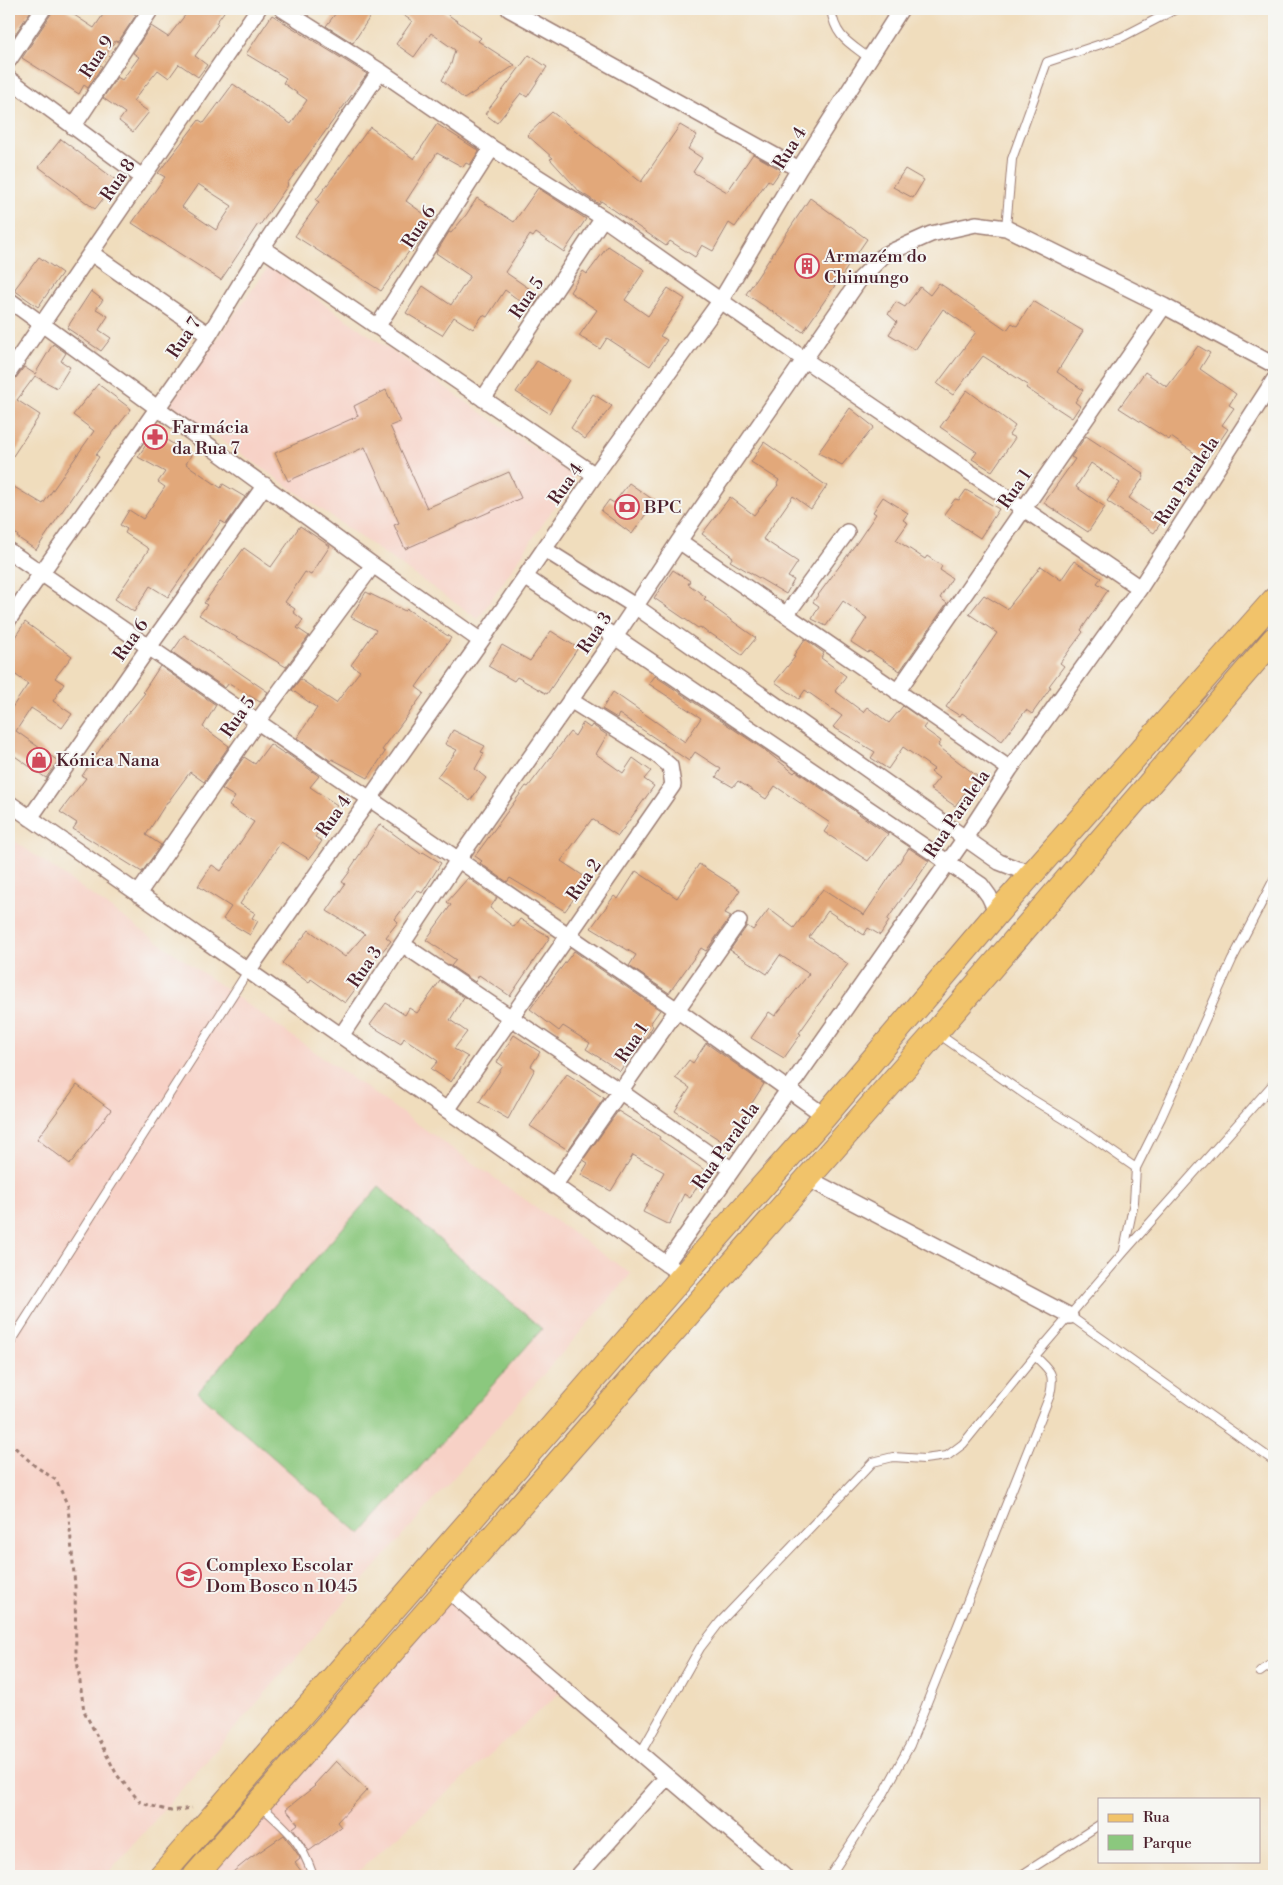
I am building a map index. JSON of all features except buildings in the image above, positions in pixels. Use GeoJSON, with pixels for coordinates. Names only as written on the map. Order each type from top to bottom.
{"type":"FeatureCollection","features":[{"type":"Feature","properties":{"kind":"main road"},"geometry":{"type":"LineString","coordinates":[[161,1876],[225,1803],[674,1270],[825,1116],[997,913],[1274,600]]}},
{"type":"Feature","properties":{"kind":"main road"},"geometry":{"type":"LineString","coordinates":[[195,1876],[936,1032],[1274,639]]}},
{"type":"Feature","properties":{"kind":"street"},"geometry":{"type":"LineString","coordinates":[[9,60],[43,9]]}},
{"type":"Feature","properties":{"kind":"street","name":"Rua 9"},"geometry":{"type":"LineString","coordinates":[[74,127],[151,9]]}},
{"type":"Feature","properties":{"kind":"street","name":"Rua 8"},"geometry":{"type":"LineString","coordinates":[[9,372],[258,9]]}},
{"type":"Feature","properties":{"kind":"street"},"geometry":{"type":"LineString","coordinates":[[282,9],[380,71],[492,148],[603,218],[805,360],[1140,588]]}},
{"type":"Feature","properties":{"kind":"street"},"geometry":{"type":"LineString","coordinates":[[509,9],[799,169]]}},
{"type":"Feature","properties":{"kind":"street","name":"Rua 4"},"geometry":{"type":"LineString","coordinates":[[248,971],[481,641],[595,475],[721,300],[799,169],[900,9]]}},
{"type":"Feature","properties":{"kind":"street","name":"Rua 7"},"geometry":{"type":"LineString","coordinates":[[9,619],[209,335],[262,248],[380,71]]}},
{"type":"Feature","properties":{"kind":"street"},"geometry":{"type":"LineString","coordinates":[[9,79],[142,177]]}},
{"type":"Feature","properties":{"kind":"street","name":"Rua 6"},"geometry":{"type":"LineString","coordinates":[[377,327],[492,148]]}},
{"type":"Feature","properties":{"kind":"street","name":"Rua 5"},"geometry":{"type":"LineString","coordinates":[[483,399],[603,218]]}},
{"type":"Feature","properties":{"kind":"street","name":"Rua 3"},"geometry":{"type":"LineString","coordinates":[[341,1036],[458,860],[615,637],[860,279],[884,255],[931,234],[976,224],[1006,228]]}},
{"type":"Feature","properties":{"kind":"street"},"geometry":{"type":"LineString","coordinates":[[1006,228],[1164,306],[1274,365]]}},
{"type":"Feature","properties":{"kind":"street"},"geometry":{"type":"LineString","coordinates":[[262,248],[595,475]]}},
{"type":"Feature","properties":{"kind":"street"},"geometry":{"type":"LineString","coordinates":[[91,253],[209,335]]}},
{"type":"Feature","properties":{"kind":"street"},"geometry":{"type":"LineString","coordinates":[[9,300],[373,565],[481,641]]}},
{"type":"Feature","properties":{"kind":"street","name":"Rua 1"},"geometry":{"type":"LineString","coordinates":[[897,692],[1164,306]]}},
{"type":"Feature","properties":{"kind":"street","name":"Rua Paralela"},"geometry":{"type":"LineString","coordinates":[[674,1270],[732,1170],[947,864],[1010,769],[1140,588],[1274,380]]}},
{"type":"Feature","properties":{"kind":"street","name":"Rua 6"},"geometry":{"type":"LineString","coordinates":[[30,818],[265,485]]}},
{"type":"Feature","properties":{"kind":"street"},"geometry":{"type":"LineString","coordinates":[[786,615],[847,532]]}},
{"type":"Feature","properties":{"kind":"street"},"geometry":{"type":"LineString","coordinates":[[679,541],[1010,769]]}},
{"type":"Feature","properties":{"kind":"street"},"geometry":{"type":"LineString","coordinates":[[544,549],[635,606],[998,862],[1017,869],[1035,872]]}},
{"type":"Feature","properties":{"kind":"street"},"geometry":{"type":"LineString","coordinates":[[9,551],[677,1010],[825,1116]]}},
{"type":"Feature","properties":{"kind":"street","name":"Rua 5"},"geometry":{"type":"LineString","coordinates":[[138,894],[257,722],[373,565]]}},
{"type":"Feature","properties":{"kind":"street"},"geometry":{"type":"LineString","coordinates":[[524,577],[947,864],[981,885],[997,913]]}},
{"type":"Feature","properties":{"kind":"street","name":"Rua 2"},"geometry":{"type":"LineString","coordinates":[[447,1110],[673,785],[670,766],[656,754],[570,700]]}},
{"type":"Feature","properties":{"kind":"street"},"geometry":{"type":"LineString","coordinates":[[9,803],[674,1270]]}},
{"type":"Feature","properties":{"kind":"street","name":"Rua 1"},"geometry":{"type":"LineString","coordinates":[[554,1186],[739,921]]}},
{"type":"Feature","properties":{"kind":"street"},"geometry":{"type":"LineString","coordinates":[[402,944],[512,1017],[732,1170]]}},
{"type":"Feature","properties":{"kind":"street"},"geometry":{"type":"LineString","coordinates":[[807,1178],[1070,1316]]}},
{"type":"Feature","properties":{"kind":"street"},"geometry":{"type":"LineString","coordinates":[[448,1590],[784,1876]]}},
{"type":"Feature","properties":{"kind":"street"},"geometry":{"type":"LineString","coordinates":[[578,1876],[667,1777]]}},
{"type":"Feature","properties":{"kind":"lane"},"geometry":{"type":"LineString","coordinates":[[831,9],[833,22],[840,35],[869,58]]}},
{"type":"Feature","properties":{"kind":"lane"},"geometry":{"type":"LineString","coordinates":[[1006,228],[1012,159],[1047,62],[1122,37],[1176,9]]}},
{"type":"Feature","properties":{"kind":"lane"},"geometry":{"type":"LineString","coordinates":[[1124,1252],[1134,1202],[1136,1168],[1158,1125],[1232,960],[1274,879]]}},
{"type":"Feature","properties":{"kind":"lane"},"geometry":{"type":"LineString","coordinates":[[9,1345],[248,971]]}},
{"type":"Feature","properties":{"kind":"lane"},"geometry":{"type":"LineString","coordinates":[[936,1032],[1030,1098],[1077,1127],[1136,1168]]}},
{"type":"Feature","properties":{"kind":"lane"},"geometry":{"type":"LineString","coordinates":[[640,1754],[700,1648],[720,1622],[854,1480],[873,1462],[893,1457],[924,1459],[947,1456],[963,1444],[1124,1252],[1274,1083]]}},
{"type":"Feature","properties":{"kind":"lane"},"geometry":{"type":"LineString","coordinates":[[1070,1316],[1274,1460]]}},
{"type":"Feature","properties":{"kind":"lane"},"geometry":{"type":"LineString","coordinates":[[830,1876],[884,1793],[910,1745],[1050,1395],[1053,1380],[1050,1372],[1035,1356]]}},
{"type":"Feature","properties":{"kind":"lane"},"geometry":{"type":"LineString","coordinates":[[1260,1672],[1274,1662]]}},
{"type":"Feature","properties":{"kind":"lane"},"geometry":{"type":"LineString","coordinates":[[258,1804],[294,1836],[307,1859],[313,1876]]}},
{"type":"Feature","properties":{"kind":"lane"},"geometry":{"type":"LineString","coordinates":[[1020,1876],[1098,1826]]}},
{"type":"Feature","properties":{"kind":"path"},"geometry":{"type":"LineString","coordinates":[[9,1442],[35,1466],[56,1480],[68,1506],[75,1586],[76,1653],[84,1711],[116,1775],[141,1803],[163,1809],[171,1810],[225,1803]]}},
{"type":"Feature","properties":{"kind":"shaded area"},"geometry":{"type":"Polygon","coordinates":[[[269,266],[575,477],[478,619],[170,404],[269,266]]]}},
{"type":"Feature","properties":{"kind":"shaded area","name":"Complexo Escolar Dom Bosco n 1045"},"geometry":{"type":"Polygon","coordinates":[[[9,837],[631,1274],[106,1876],[9,1876],[9,837]]]}},
{"type":"Feature","properties":{"kind":"shaded area"},"geometry":{"type":"Polygon","coordinates":[[[448,1590],[564,1689],[353,1876],[195,1876],[448,1590]]]}},
{"type":"Feature","properties":{"kind":"green space"},"geometry":{"type":"Polygon","coordinates":[[[379,1187],[542,1329],[361,1534],[198,1392],[379,1187]]]}},
{"type":"Feature","properties":{"kind":"place","name":"Armazém do Chimungo"},"geometry":{"type":"Point","coordinates":[807,266]}},
{"type":"Feature","properties":{"kind":"place","name":"Farmácia da Rua 7"},"geometry":{"type":"Point","coordinates":[155,437]}},
{"type":"Feature","properties":{"kind":"place","name":"BPC"},"geometry":{"type":"Point","coordinates":[627,507]}},
{"type":"Feature","properties":{"kind":"place","name":"Kónica Nana"},"geometry":{"type":"Point","coordinates":[39,760]}},
{"type":"Feature","properties":{"kind":"place","name":"Complexo Escolar Dom Bosco n 1045"},"geometry":{"type":"Point","coordinates":[189,1575]}}]}
